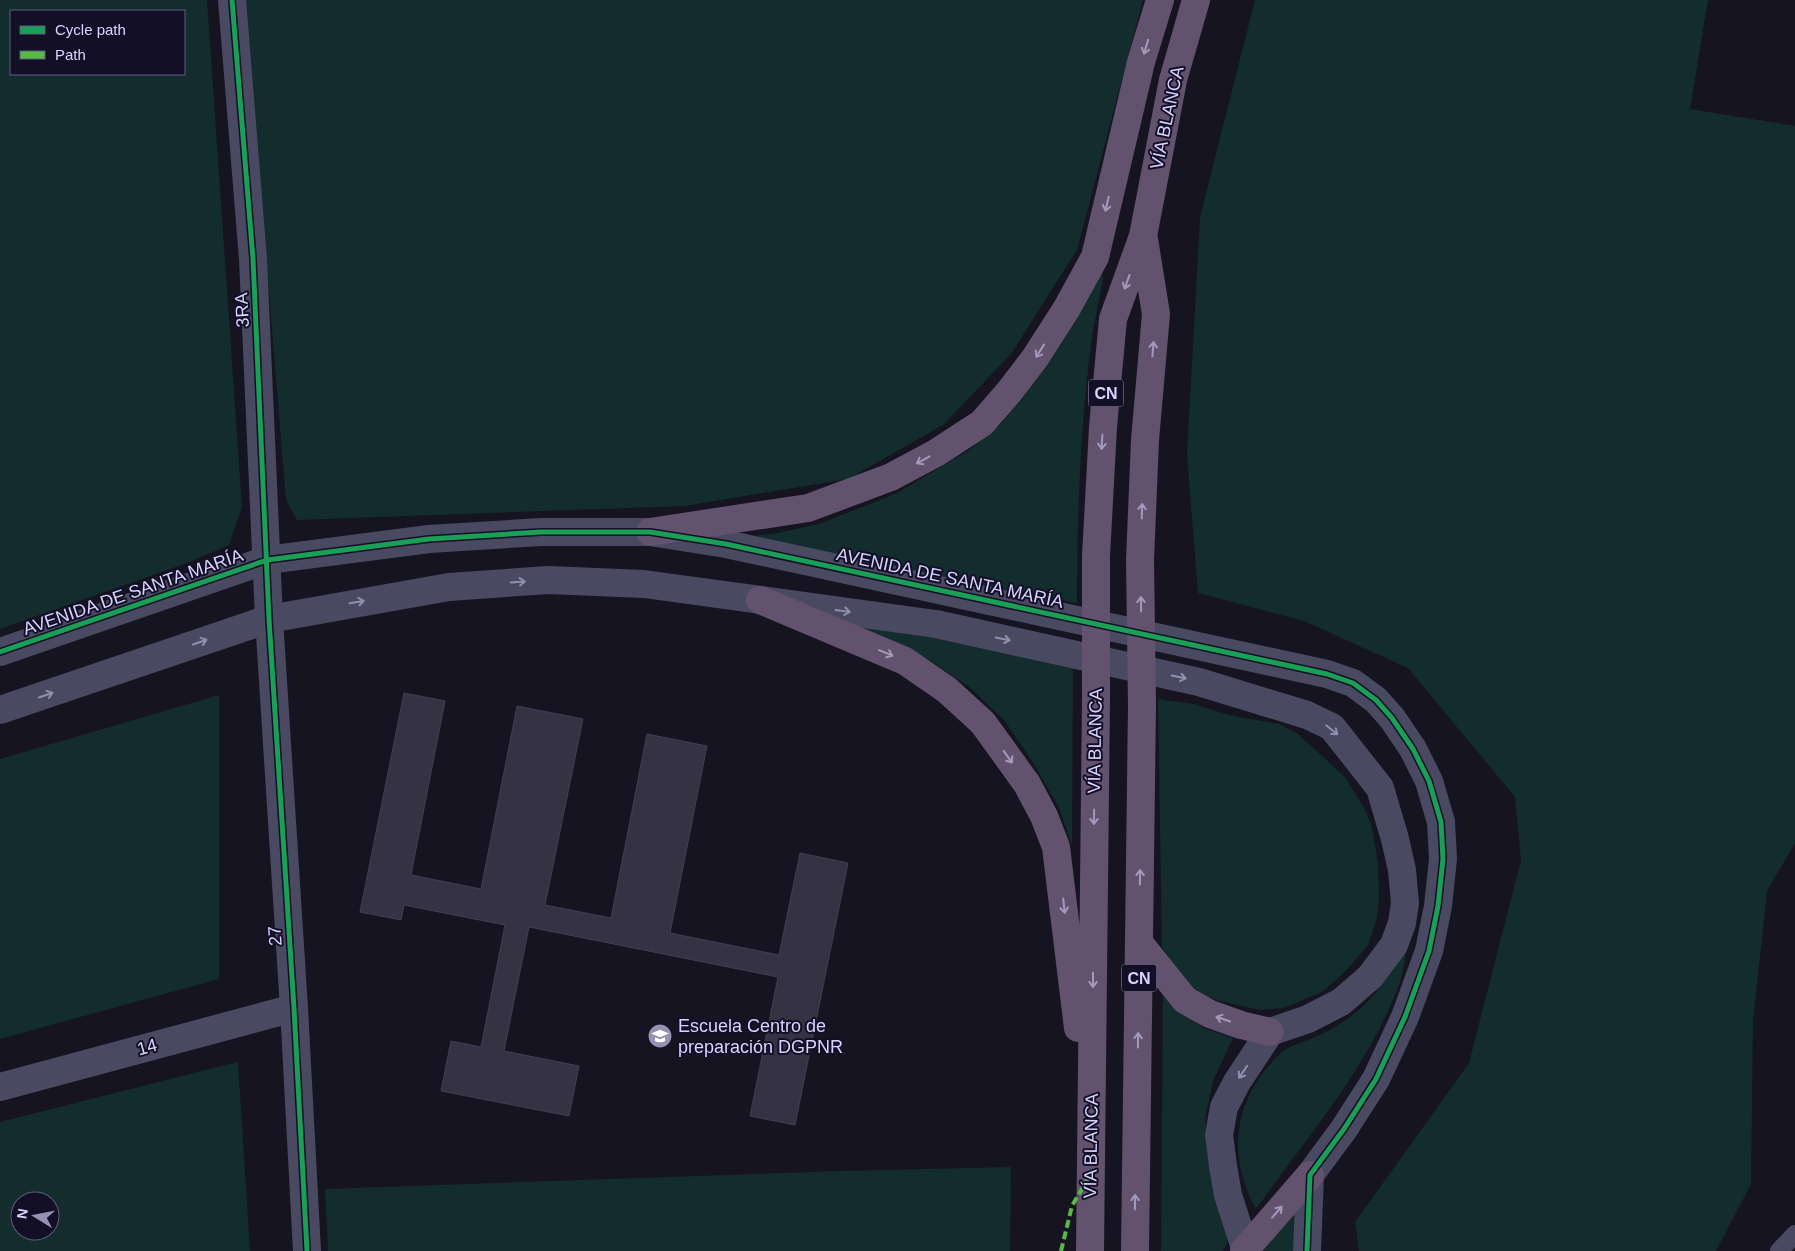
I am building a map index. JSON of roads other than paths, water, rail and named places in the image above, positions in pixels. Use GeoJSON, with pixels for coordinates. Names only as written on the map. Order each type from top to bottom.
{"type":"FeatureCollection","features":[{"type":"Feature","properties":{"kind":"highway"},"geometry":{"type":"LineString","coordinates":[[650,532],[808,508],[890,477],[936,453],[982,423],[1010,392],[1036,358],[1068,308],[1095,257],[1141,62],[1160,0]]}},
{"type":"Feature","properties":{"kind":"highway","name":"VÍA BLANCA"},"geometry":{"type":"LineString","coordinates":[[1090,1251],[1096,556],[1103,427],[1113,319],[1143,236],[1174,80],[1196,0]]}},
{"type":"Feature","properties":{"kind":"highway","name":"VÍA BLANCA"},"geometry":{"type":"LineString","coordinates":[[1135,1251],[1142,705],[1140,560],[1144,440],[1156,314],[1143,236]]}},
{"type":"Feature","properties":{"kind":"highway"},"geometry":{"type":"LineString","coordinates":[[760,600],[905,661],[947,690],[983,723],[1027,784],[1044,816],[1056,847],[1092,1139]]}},
{"type":"Feature","properties":{"kind":"highway"},"geometry":{"type":"LineString","coordinates":[[1140,944],[1186,1000],[1210,1014],[1241,1025],[1270,1032]]}},
{"type":"Feature","properties":{"kind":"highway"},"geometry":{"type":"LineString","coordinates":[[1245,1250],[1310,1175]]}},
{"type":"Feature","properties":{"kind":"street","name":"3RA"},"geometry":{"type":"LineString","coordinates":[[232,0],[253,259],[268,619]]}},
{"type":"Feature","properties":{"kind":"street","name":"AVENIDA DE SANTA MARÍA"},"geometry":{"type":"LineString","coordinates":[[0,652],[267,560],[429,539],[541,532],[650,532],[735,546],[1327,674],[1353,683],[1376,700],[1392,718],[1413,749],[1429,781],[1441,822],[1443,859],[1438,906],[1428,951],[1405,1017],[1376,1079],[1344,1129],[1310,1175]]}},
{"type":"Feature","properties":{"kind":"street"},"geometry":{"type":"LineString","coordinates":[[0,710],[268,619],[449,586],[548,580],[644,584],[936,624],[1199,682],[1307,715],[1332,727],[1380,788],[1402,870],[1405,903],[1402,923],[1394,945],[1370,977],[1341,1002],[1308,1019],[1270,1032],[1237,1082],[1224,1107],[1219,1136],[1228,1195],[1245,1250]]}},
{"type":"Feature","properties":{"kind":"street","name":"27"},"geometry":{"type":"LineString","coordinates":[[268,619],[294,1008],[307,1251]]}},
{"type":"Feature","properties":{"kind":"street","name":"14"},"geometry":{"type":"LineString","coordinates":[[0,1088],[294,1008]]}},
{"type":"Feature","properties":{"kind":"street"},"geometry":{"type":"LineString","coordinates":[[1307,1251],[1310,1175]]}},
{"type":"Feature","properties":{"kind":"lane"},"geometry":{"type":"LineString","coordinates":[[1779,1251],[1795,1234]]}},
{"type":"Feature","properties":{"kind":"place","name":"Escuela Centro de preparación DGPNR"},"geometry":{"type":"Point","coordinates":[660,1036]}}]}
